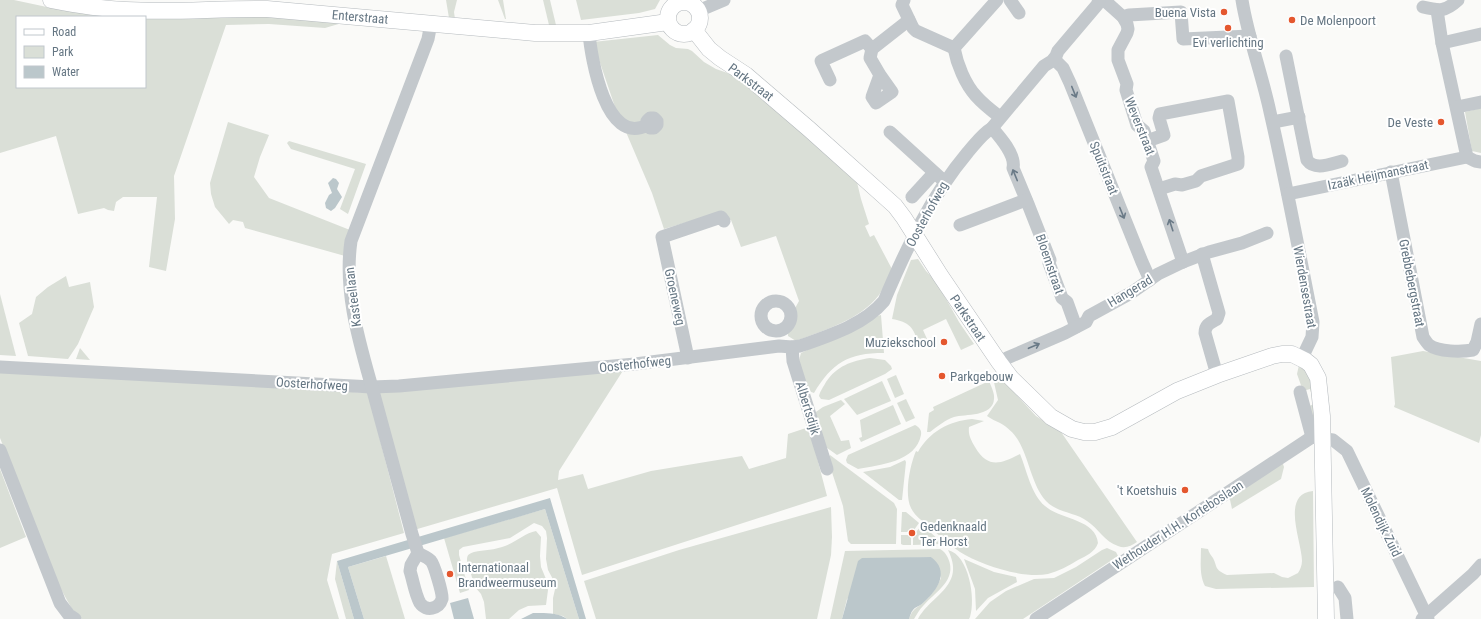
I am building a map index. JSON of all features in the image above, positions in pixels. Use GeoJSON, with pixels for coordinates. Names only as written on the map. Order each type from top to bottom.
{"type":"FeatureCollection","features":[{"type":"Feature","properties":{"kind":"main road","name":"Enterstraat"},"geometry":{"type":"LineString","coordinates":[[51,0],[93,7],[126,10],[238,8],[267,9],[535,33],[589,33],[668,22]]}},
{"type":"Feature","properties":{"kind":"main road"},"geometry":{"type":"LineString","coordinates":[[678,2],[690,3],[695,6],[698,11],[699,22],[694,30],[689,33],[679,33],[670,27],[668,16],[673,6],[678,2]]}},
{"type":"Feature","properties":{"kind":"main road","name":"Parkstraat"},"geometry":{"type":"LineString","coordinates":[[694,30],[709,49],[746,75],[894,206],[915,234],[940,275],[1011,378],[1051,417],[1072,429],[1084,432],[1095,432],[1112,427],[1177,391],[1262,359],[1282,354],[1292,354],[1302,358]]}},
{"type":"Feature","properties":{"kind":"main road"},"geometry":{"type":"LineString","coordinates":[[1302,358],[1311,366],[1318,378],[1318,438],[1326,619]]}},
{"type":"Feature","properties":{"kind":"street"},"geometry":{"type":"LineString","coordinates":[[698,11],[724,0]]}},
{"type":"Feature","properties":{"kind":"street"},"geometry":{"type":"LineString","coordinates":[[904,0],[902,5],[916,31],[954,48],[997,0]]}},
{"type":"Feature","properties":{"kind":"street"},"geometry":{"type":"LineString","coordinates":[[1010,0],[1019,13]]}},
{"type":"Feature","properties":{"kind":"street","name":"Oosterhofweg"},"geometry":{"type":"LineString","coordinates":[[0,367],[372,387],[399,386],[688,358],[779,346],[792,347],[818,339],[857,322],[880,306],[884,301],[915,234],[951,172],[984,133],[996,123],[1044,66],[1054,59],[1058,51],[1097,5],[1099,0]]}},
{"type":"Feature","properties":{"kind":"street"},"geometry":{"type":"LineString","coordinates":[[1104,0],[1123,17],[1129,15],[1181,12],[1183,39],[1250,36]]}},
{"type":"Feature","properties":{"kind":"street","name":"Wierdensestraat"},"geometry":{"type":"LineString","coordinates":[[1242,0],[1273,122],[1313,322],[1312,337],[1302,358]]}},
{"type":"Feature","properties":{"kind":"street"},"geometry":{"type":"LineString","coordinates":[[1423,7],[1437,10],[1449,8],[1458,0]]}},
{"type":"Feature","properties":{"kind":"street"},"geometry":{"type":"LineString","coordinates":[[1437,10],[1442,43],[1467,157],[1475,162],[1481,162]]}},
{"type":"Feature","properties":{"kind":"street","name":"Weverstraat"},"geometry":{"type":"LineString","coordinates":[[1123,17],[1128,29],[1118,50],[1118,60],[1127,84],[1126,90],[1137,125],[1144,131],[1154,161],[1152,167],[1184,262]]}},
{"type":"Feature","properties":{"kind":"street"},"geometry":{"type":"LineString","coordinates":[[880,75],[870,58],[872,48],[909,20]]}},
{"type":"Feature","properties":{"kind":"street","name":"Kasteellaan"},"geometry":{"type":"LineString","coordinates":[[418,552],[357,331],[350,296],[349,271],[351,241],[428,39],[431,24]]}},
{"type":"Feature","properties":{"kind":"street"},"geometry":{"type":"LineString","coordinates":[[589,33],[591,55],[596,77],[610,111],[622,125],[629,128],[637,129],[647,125]]}},
{"type":"Feature","properties":{"kind":"street"},"geometry":{"type":"LineString","coordinates":[[1442,43],[1481,34]]}},
{"type":"Feature","properties":{"kind":"street"},"geometry":{"type":"LineString","coordinates":[[830,80],[821,61],[865,41],[872,48]]}},
{"type":"Feature","properties":{"kind":"street","name":"Bloemstraat"},"geometry":{"type":"LineString","coordinates":[[954,48],[956,57],[969,88],[996,123],[1005,143],[1014,164],[1013,168],[1050,260],[1049,263],[1062,298],[1067,302],[1076,327]]}},
{"type":"Feature","properties":{"kind":"street"},"geometry":{"type":"LineString","coordinates":[[1286,56],[1307,160],[1310,164],[1316,167],[1342,161]]}},
{"type":"Feature","properties":{"kind":"street","name":"Spuitstraat"},"geometry":{"type":"LineString","coordinates":[[1054,59],[1063,68],[1070,82],[1150,280]]}},
{"type":"Feature","properties":{"kind":"street"},"geometry":{"type":"LineString","coordinates":[[1147,141],[1164,136],[1159,118],[1160,114],[1228,100],[1238,164],[1201,176],[1196,181],[1182,185],[1175,184],[1159,189]]}},
{"type":"Feature","properties":{"kind":"street"},"geometry":{"type":"LineString","coordinates":[[1457,107],[1481,102]]}},
{"type":"Feature","properties":{"kind":"street"},"geometry":{"type":"LineString","coordinates":[[1273,122],[1299,117]]}},
{"type":"Feature","properties":{"kind":"street"},"geometry":{"type":"LineString","coordinates":[[890,132],[945,182]]}},
{"type":"Feature","properties":{"kind":"street","name":"Izaäk Heijmanstraat"},"geometry":{"type":"LineString","coordinates":[[1288,194],[1467,157]]}},
{"type":"Feature","properties":{"kind":"street","name":"Grebbebergstraat"},"geometry":{"type":"LineString","coordinates":[[1391,172],[1423,337],[1428,344],[1436,349],[1463,352],[1473,350],[1477,342],[1481,324]]}},
{"type":"Feature","properties":{"kind":"street"},"geometry":{"type":"LineString","coordinates":[[912,197],[934,173]]}},
{"type":"Feature","properties":{"kind":"street"},"geometry":{"type":"LineString","coordinates":[[960,225],[1026,200]]}},
{"type":"Feature","properties":{"kind":"street","name":"Groeneweg"},"geometry":{"type":"LineString","coordinates":[[688,358],[662,237],[721,217],[724,221]]}},
{"type":"Feature","properties":{"kind":"street","name":"Hangerad"},"geometry":{"type":"LineString","coordinates":[[999,362],[1066,333],[1086,322],[1089,316],[1103,307],[1107,307],[1158,274],[1202,254],[1242,243],[1267,233]]}},
{"type":"Feature","properties":{"kind":"street"},"geometry":{"type":"LineString","coordinates":[[1202,254],[1220,313],[1217,319],[1208,324],[1205,328],[1205,333],[1217,375]]}},
{"type":"Feature","properties":{"kind":"street","name":"Albertsdijk"},"geometry":{"type":"LineString","coordinates":[[783,329],[787,342],[792,347],[793,360],[827,469]]}},
{"type":"Feature","properties":{"kind":"street"},"geometry":{"type":"LineString","coordinates":[[1300,392],[1318,438]]}},
{"type":"Feature","properties":{"kind":"street","name":"Molendijk Zuid"},"geometry":{"type":"LineString","coordinates":[[1318,438],[1333,440],[1347,451],[1426,618]]}},
{"type":"Feature","properties":{"kind":"street","name":"Wethouder H.H. Korteboslaan"},"geometry":{"type":"LineString","coordinates":[[1036,619],[1318,438]]}},
{"type":"Feature","properties":{"kind":"street"},"geometry":{"type":"LineString","coordinates":[[0,450],[60,603],[69,615],[75,619]]}},
{"type":"Feature","properties":{"kind":"street"},"geometry":{"type":"LineString","coordinates":[[1426,618],[1481,565]]}},
{"type":"Feature","properties":{"kind":"street"},"geometry":{"type":"LineString","coordinates":[[1338,587],[1345,598],[1347,619]]}},
{"type":"Feature","properties":{"kind":"green space"},"geometry":{"type":"Polygon","coordinates":[[[0,0],[14,0],[61,10],[111,16],[16,16],[16,88],[146,88],[146,17],[268,16],[342,23],[325,28],[269,24],[226,25],[174,176],[175,219],[166,271],[149,267],[157,197],[123,197],[116,202],[114,211],[104,208],[78,214],[56,136],[0,153],[0,0]]]}},
{"type":"Feature","properties":{"kind":"green space"},"geometry":{"type":"Polygon","coordinates":[[[446,0],[457,0],[454,12],[455,19],[449,18],[446,0]]]}},
{"type":"Feature","properties":{"kind":"green space"},"geometry":{"type":"Polygon","coordinates":[[[498,0],[503,0],[506,19],[505,19],[498,0]]]}},
{"type":"Feature","properties":{"kind":"green space"},"geometry":{"type":"Polygon","coordinates":[[[543,0],[550,0],[556,25],[549,25],[543,0]]]}},
{"type":"Feature","properties":{"kind":"green space"},"geometry":{"type":"Polygon","coordinates":[[[576,0],[660,0],[655,9],[639,13],[581,20],[576,0]]]}},
{"type":"Feature","properties":{"kind":"green space"},"geometry":{"type":"Polygon","coordinates":[[[658,35],[676,48],[688,49],[692,51],[704,62],[716,69],[739,77],[856,178],[869,224],[865,226],[870,237],[874,235],[893,271],[879,295],[862,311],[852,318],[830,328],[796,341],[788,336],[788,331],[791,318],[799,301],[776,236],[741,247],[731,220],[724,218],[721,212],[664,229],[652,193],[614,104],[593,42],[658,35]]]}},
{"type":"Feature","properties":{"kind":"green space"},"geometry":{"type":"Polygon","coordinates":[[[1481,108],[1481,153],[1472,151],[1465,112],[1481,108]]]}},
{"type":"Feature","properties":{"kind":"green space"},"geometry":{"type":"Polygon","coordinates":[[[228,122],[269,135],[254,177],[269,198],[350,230],[345,256],[245,228],[243,222],[233,220],[229,224],[215,207],[211,194],[210,183],[228,122]]]}},
{"type":"Feature","properties":{"kind":"green space"},"geometry":{"type":"Polygon","coordinates":[[[289,141],[366,164],[348,214],[340,209],[355,169],[291,149],[287,143],[289,141]]]}},
{"type":"Feature","properties":{"kind":"green space"},"geometry":{"type":"Polygon","coordinates":[[[918,259],[926,271],[936,281],[959,322],[974,344],[961,350],[946,319],[923,330],[927,339],[918,344],[915,333],[910,326],[892,319],[897,295],[911,260],[918,259]]]}},
{"type":"Feature","properties":{"kind":"green space"},"geometry":{"type":"Polygon","coordinates":[[[66,276],[69,287],[90,282],[94,307],[78,344],[68,359],[28,356],[19,323],[32,314],[36,297],[48,287],[66,276]]]}},
{"type":"Feature","properties":{"kind":"green space"},"geometry":{"type":"Polygon","coordinates":[[[0,294],[16,356],[0,355],[0,294]]]}},
{"type":"Feature","properties":{"kind":"green space"},"geometry":{"type":"Polygon","coordinates":[[[881,315],[884,353],[860,355],[842,362],[827,374],[814,393],[806,390],[799,360],[801,353],[881,315]]]}},
{"type":"Feature","properties":{"kind":"green space"},"geometry":{"type":"Polygon","coordinates":[[[80,348],[90,360],[76,359],[80,348]]]}},
{"type":"Feature","properties":{"kind":"green space"},"geometry":{"type":"Polygon","coordinates":[[[1423,351],[1481,361],[1481,435],[1479,443],[1394,407],[1391,357],[1423,351]]]}},
{"type":"Feature","properties":{"kind":"green space"},"geometry":{"type":"Polygon","coordinates":[[[870,358],[885,360],[892,369],[885,374],[829,400],[821,399],[819,396],[821,390],[830,376],[845,365],[870,358]]]}},
{"type":"Feature","properties":{"kind":"green space"},"geometry":{"type":"Polygon","coordinates":[[[1299,365],[1305,368],[1313,379],[1317,427],[1307,407],[1314,404],[1310,389],[1303,391],[1297,374],[1299,365]]]}},
{"type":"Feature","properties":{"kind":"green space"},"geometry":{"type":"Polygon","coordinates":[[[0,369],[368,393],[404,533],[332,554],[327,580],[339,619],[82,619],[72,609],[58,584],[0,438],[0,369]]]}},
{"type":"Feature","properties":{"kind":"green space"},"geometry":{"type":"Polygon","coordinates":[[[624,369],[559,471],[558,480],[583,474],[588,489],[651,471],[742,456],[749,469],[786,458],[788,434],[809,427],[827,496],[582,575],[557,488],[414,530],[375,393],[624,369]]]}},
{"type":"Feature","properties":{"kind":"green space"},"geometry":{"type":"Polygon","coordinates":[[[896,375],[904,394],[895,398],[887,379],[896,375]]]}},
{"type":"Feature","properties":{"kind":"green space"},"geometry":{"type":"Polygon","coordinates":[[[998,375],[1036,416],[1061,432],[1137,542],[1126,547],[1113,544],[1087,521],[1055,508],[1050,505],[1041,495],[1022,447],[1016,437],[1005,426],[987,416],[998,400],[993,378],[998,375]]]}},
{"type":"Feature","properties":{"kind":"green space"},"geometry":{"type":"Polygon","coordinates":[[[882,381],[891,401],[857,415],[844,399],[882,381]]]}},
{"type":"Feature","properties":{"kind":"green space"},"geometry":{"type":"Polygon","coordinates":[[[989,381],[994,397],[992,405],[989,409],[978,414],[954,417],[945,421],[930,432],[927,432],[929,413],[934,410],[933,407],[989,381]]]}},
{"type":"Feature","properties":{"kind":"green space"},"geometry":{"type":"Polygon","coordinates":[[[906,399],[915,418],[906,422],[897,403],[906,399]]]}},
{"type":"Feature","properties":{"kind":"green space"},"geometry":{"type":"Polygon","coordinates":[[[841,400],[845,404],[830,416],[841,441],[849,440],[851,448],[837,455],[823,445],[813,414],[823,407],[841,400]]]}},
{"type":"Feature","properties":{"kind":"green space"},"geometry":{"type":"Polygon","coordinates":[[[893,405],[901,424],[861,442],[859,438],[862,437],[860,420],[893,405]]]}},
{"type":"Feature","properties":{"kind":"green space"},"geometry":{"type":"Polygon","coordinates":[[[972,419],[984,421],[969,427],[970,437],[980,454],[990,462],[1001,462],[1020,454],[1030,482],[1040,501],[1051,510],[1084,524],[1096,535],[1098,543],[1092,551],[1060,570],[1048,574],[1038,575],[1015,573],[979,562],[960,552],[915,514],[909,502],[908,488],[910,471],[916,451],[918,452],[928,439],[940,429],[955,422],[972,419]]]}},
{"type":"Feature","properties":{"kind":"green space"},"geometry":{"type":"Polygon","coordinates":[[[915,425],[921,432],[918,444],[904,457],[886,464],[858,469],[847,463],[846,460],[848,455],[915,425]]]}},
{"type":"Feature","properties":{"kind":"green space"},"geometry":{"type":"Polygon","coordinates":[[[830,455],[894,503],[897,509],[896,544],[851,544],[848,541],[843,506],[828,460],[830,455]]]}},
{"type":"Feature","properties":{"kind":"green space"},"geometry":{"type":"Polygon","coordinates":[[[905,460],[902,500],[899,500],[863,472],[890,467],[905,460]]]}},
{"type":"Feature","properties":{"kind":"green space"},"geometry":{"type":"Polygon","coordinates":[[[1282,461],[1284,467],[1281,479],[1232,509],[1229,495],[1282,461]]]}},
{"type":"Feature","properties":{"kind":"green space"},"geometry":{"type":"Polygon","coordinates":[[[0,469],[26,537],[0,548],[0,469]]]}},
{"type":"Feature","properties":{"kind":"green space"},"geometry":{"type":"Polygon","coordinates":[[[1313,491],[1314,587],[1216,589],[1205,586],[1201,573],[1201,548],[1208,549],[1218,570],[1227,575],[1274,573],[1288,578],[1298,573],[1302,561],[1295,520],[1295,509],[1297,501],[1303,494],[1313,491]]]}},
{"type":"Feature","properties":{"kind":"green space"},"geometry":{"type":"Polygon","coordinates":[[[831,507],[831,555],[817,619],[596,619],[584,581],[679,550],[831,507]]]}},
{"type":"Feature","properties":{"kind":"green space"},"geometry":{"type":"Polygon","coordinates":[[[545,509],[579,619],[567,619],[563,616],[553,614],[553,598],[556,585],[548,570],[546,559],[546,531],[542,526],[534,523],[510,538],[463,547],[459,550],[459,555],[469,590],[460,593],[444,538],[545,509]]]}},
{"type":"Feature","properties":{"kind":"green space"},"geometry":{"type":"Polygon","coordinates":[[[902,512],[906,512],[919,523],[914,530],[912,529],[908,532],[901,532],[902,512]]]}},
{"type":"Feature","properties":{"kind":"green space"},"geometry":{"type":"Polygon","coordinates":[[[922,525],[939,540],[940,544],[913,545],[913,538],[922,525]]]}},
{"type":"Feature","properties":{"kind":"green space"},"geometry":{"type":"Polygon","coordinates":[[[536,531],[541,537],[541,567],[546,579],[548,590],[546,605],[528,606],[519,610],[509,619],[486,619],[484,602],[481,594],[475,587],[467,561],[469,554],[505,546],[536,531]]]}},
{"type":"Feature","properties":{"kind":"green space"},"geometry":{"type":"Polygon","coordinates":[[[901,535],[908,535],[911,538],[911,545],[901,544],[901,535]]]}},
{"type":"Feature","properties":{"kind":"green space"},"geometry":{"type":"Polygon","coordinates":[[[1107,548],[1116,552],[1118,556],[1023,619],[975,619],[990,602],[1006,591],[1034,579],[1054,578],[1076,567],[1107,548]]]}},
{"type":"Feature","properties":{"kind":"green space"},"geometry":{"type":"Polygon","coordinates":[[[940,549],[948,558],[950,573],[948,579],[918,612],[914,619],[909,619],[915,609],[929,597],[941,578],[931,557],[910,558],[847,599],[842,619],[830,619],[845,551],[940,549]]]}},
{"type":"Feature","properties":{"kind":"green space"},"geometry":{"type":"Polygon","coordinates":[[[948,550],[961,560],[966,569],[972,600],[970,617],[969,619],[918,619],[924,610],[945,589],[950,581],[953,572],[952,562],[948,550]]]}},
{"type":"Feature","properties":{"kind":"green space"},"geometry":{"type":"Polygon","coordinates":[[[386,556],[405,619],[364,619],[348,567],[386,556]]]}},
{"type":"Feature","properties":{"kind":"green space"},"geometry":{"type":"Polygon","coordinates":[[[964,559],[994,572],[1016,577],[1017,582],[988,598],[976,611],[975,589],[964,559]]]}},
{"type":"Feature","properties":{"kind":"green space"},"geometry":{"type":"Polygon","coordinates":[[[337,561],[354,619],[346,619],[335,579],[337,561]]]}},
{"type":"Feature","properties":{"kind":"water"},"geometry":{"type":"Polygon","coordinates":[[[333,178],[339,183],[337,189],[342,197],[335,208],[331,211],[326,208],[325,203],[329,195],[332,193],[328,183],[333,178]]]}},
{"type":"Feature","properties":{"kind":"water"},"geometry":{"type":"Polygon","coordinates":[[[550,498],[586,619],[579,619],[545,509],[348,567],[364,619],[354,619],[337,561],[550,498]]]}},
{"type":"Feature","properties":{"kind":"water"},"geometry":{"type":"Polygon","coordinates":[[[931,557],[937,562],[940,568],[940,580],[928,598],[912,611],[909,619],[842,619],[858,561],[862,558],[931,557]]]}},
{"type":"Feature","properties":{"kind":"water"},"geometry":{"type":"Polygon","coordinates":[[[468,598],[474,619],[454,619],[450,603],[468,598]]]}},
{"type":"Feature","properties":{"kind":"water"},"geometry":{"type":"Polygon","coordinates":[[[533,613],[555,614],[567,619],[521,619],[533,613]]]}},
{"type":"Feature","properties":{"kind":"place","name":"Buena Vista"},"geometry":{"type":"Point","coordinates":[1224,12]}},
{"type":"Feature","properties":{"kind":"place","name":"De Molenpoort"},"geometry":{"type":"Point","coordinates":[1292,20]}},
{"type":"Feature","properties":{"kind":"place","name":"Evi verlichting"},"geometry":{"type":"Point","coordinates":[1228,28]}},
{"type":"Feature","properties":{"kind":"place","name":"De Veste"},"geometry":{"type":"Point","coordinates":[1441,122]}},
{"type":"Feature","properties":{"kind":"place","name":"Muziekschool"},"geometry":{"type":"Point","coordinates":[944,342]}},
{"type":"Feature","properties":{"kind":"place","name":"Parkgebouw"},"geometry":{"type":"Point","coordinates":[942,376]}},
{"type":"Feature","properties":{"kind":"place","name":"'t Koetshuis"},"geometry":{"type":"Point","coordinates":[1185,490]}},
{"type":"Feature","properties":{"kind":"place","name":"Gedenknaald Ter Horst"},"geometry":{"type":"Point","coordinates":[912,533]}},
{"type":"Feature","properties":{"kind":"place","name":"Internationaal Brandweermuseum"},"geometry":{"type":"Point","coordinates":[450,574]}}]}
